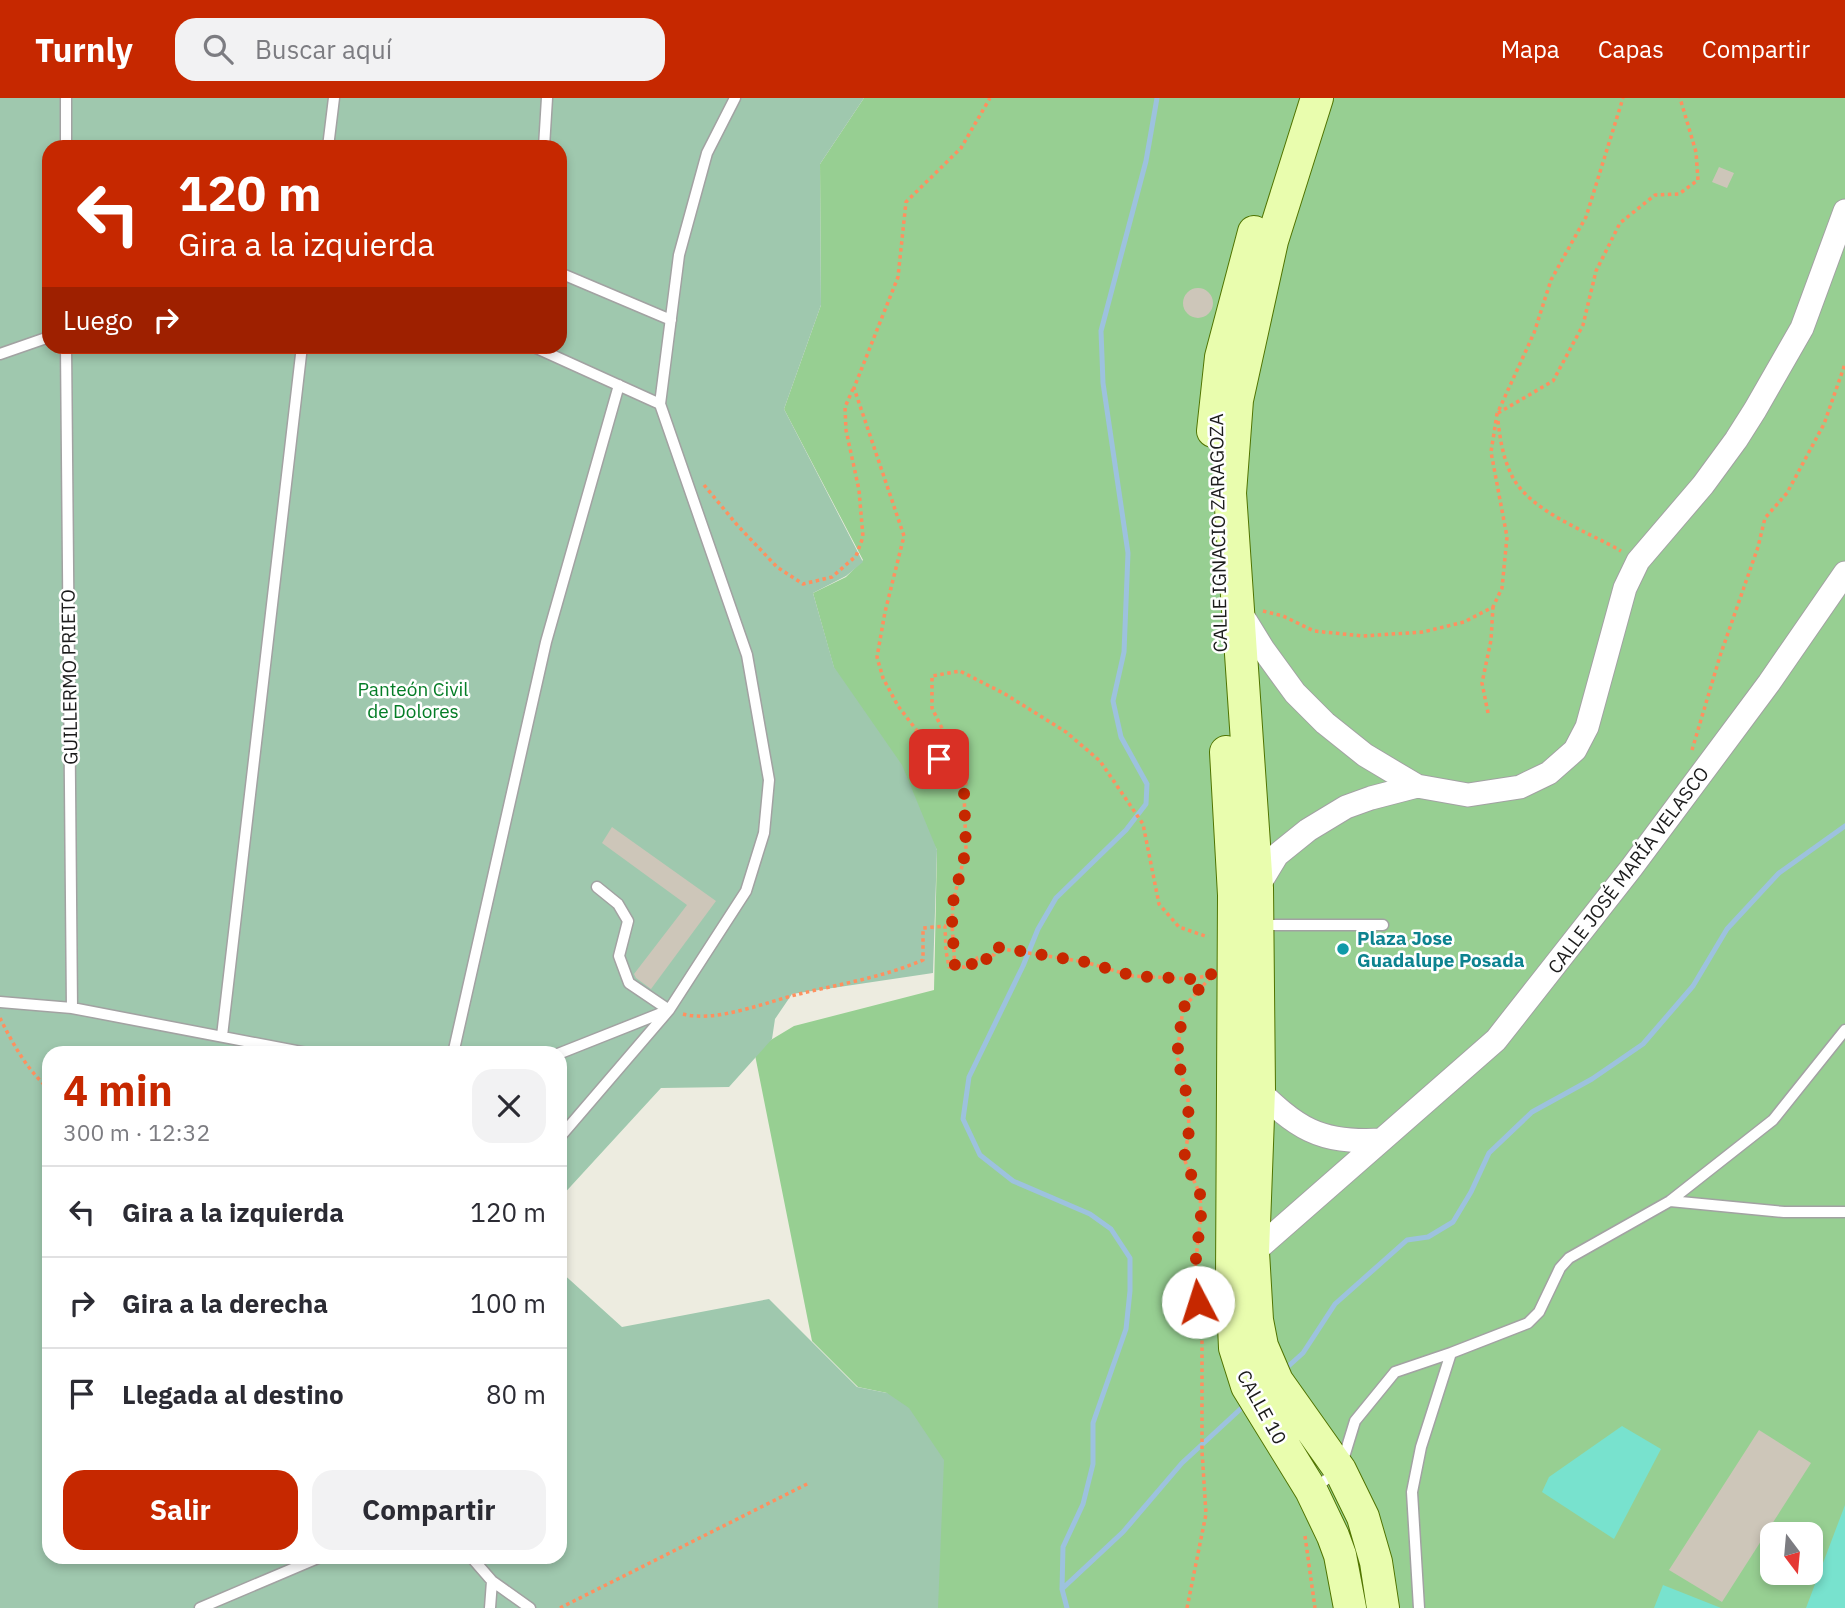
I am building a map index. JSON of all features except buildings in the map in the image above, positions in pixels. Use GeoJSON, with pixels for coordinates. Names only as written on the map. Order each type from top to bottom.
{"type":"FeatureCollection","features":[{"type":"Feature","properties":{"kind":"street","name":"CALLE IGNACIO ZARAGOZA"},"geometry":{"type":"LineString","coordinates":[[1259,1090],[1258,926],[1245,892],[1219,615],[1213,429],[1221,357],[1238,287],[1295,98]]}},
{"type":"Feature","properties":{"kind":"street","name":"CALLE IGNACIO ZARAGOZA"},"geometry":{"type":"LineString","coordinates":[[1234,1066],[1233,946],[1245,892],[1237,606],[1230,493],[1237,400],[1272,241],[1317,98]]}},
{"type":"Feature","properties":{"kind":"street","name":"CALLE IGNACIO ZARAGOZA"},"geometry":{"type":"LineString","coordinates":[[1237,606],[1263,649],[1295,693],[1325,723],[1365,755],[1417,786],[1468,795],[1520,787],[1549,773],[1575,750],[1587,727],[1625,588],[1638,561],[1703,485],[1755,410],[1802,328],[1845,211]]}},
{"type":"Feature","properties":{"kind":"street","name":"CALLE JOSÉ MARÍA VELASCO"},"geometry":{"type":"LineString","coordinates":[[1242,1262],[1496,1040],[1649,845],[1769,683],[1845,573]]}},
{"type":"Feature","properties":{"kind":"street","name":"CALLE IGNACIO ZARAGOZA"},"geometry":{"type":"LineString","coordinates":[[1245,892],[1277,855],[1308,830],[1346,807],[1417,786]]}},
{"type":"Feature","properties":{"kind":"street"},"geometry":{"type":"LineString","coordinates":[[1234,1066],[1294,1121],[1324,1137],[1357,1141],[1382,1140]]}},
{"type":"Feature","properties":{"kind":"street","name":"CALLE 10"},"geometry":{"type":"LineString","coordinates":[[1234,1066],[1242,1262]]}},
{"type":"Feature","properties":{"kind":"street","name":"CALLE 10"},"geometry":{"type":"LineString","coordinates":[[1259,1090],[1235,1348],[1263,1384],[1340,1470],[1363,1517],[1376,1562],[1383,1608]]}},
{"type":"Feature","properties":{"kind":"street","name":"CALLE 10"},"geometry":{"type":"LineString","coordinates":[[1263,1384],[1340,1555],[1350,1608]]}},
{"type":"Feature","properties":{"kind":"lane"},"geometry":{"type":"LineString","coordinates":[[66,98],[66,140]]}},
{"type":"Feature","properties":{"kind":"lane"},"geometry":{"type":"LineString","coordinates":[[329,140],[334,98]]}},
{"type":"Feature","properties":{"kind":"lane"},"geometry":{"type":"LineString","coordinates":[[544,140],[547,98]]}},
{"type":"Feature","properties":{"kind":"lane"},"geometry":{"type":"LineString","coordinates":[[567,1129],[669,1010],[746,891],[764,833],[769,780],[747,655],[660,404],[679,255],[707,153],[735,98]]}},
{"type":"Feature","properties":{"kind":"lane"},"geometry":{"type":"LineString","coordinates":[[567,276],[671,320]]}},
{"type":"Feature","properties":{"kind":"lane"},"geometry":{"type":"LineString","coordinates":[[0,354],[42,339]]}},
{"type":"Feature","properties":{"kind":"lane","name":"GUILLERMO PRIETO"},"geometry":{"type":"LineString","coordinates":[[66,354],[72,1008]]}},
{"type":"Feature","properties":{"kind":"lane"},"geometry":{"type":"LineString","coordinates":[[222,1036],[301,354]]}},
{"type":"Feature","properties":{"kind":"lane"},"geometry":{"type":"LineString","coordinates":[[550,354],[660,404]]}},
{"type":"Feature","properties":{"kind":"lane"},"geometry":{"type":"LineString","coordinates":[[455,1046],[546,642],[619,385]]}},
{"type":"Feature","properties":{"kind":"lane"},"geometry":{"type":"LineString","coordinates":[[597,887],[618,904],[628,921],[619,956],[629,983],[669,1010]]}},
{"type":"Feature","properties":{"kind":"lane"},"geometry":{"type":"LineString","coordinates":[[1258,926],[1383,925]]}},
{"type":"Feature","properties":{"kind":"lane"},"geometry":{"type":"LineString","coordinates":[[0,1002],[72,1008],[272,1046]]}},
{"type":"Feature","properties":{"kind":"lane"},"geometry":{"type":"LineString","coordinates":[[567,1050],[669,1010]]}},
{"type":"Feature","properties":{"kind":"lane"},"geometry":{"type":"LineString","coordinates":[[1311,1490],[1340,1470],[1354,1421],[1395,1372],[1528,1323],[1539,1312],[1560,1268],[1569,1258],[1670,1201],[1773,1121],[1845,1030]]}},
{"type":"Feature","properties":{"kind":"lane"},"geometry":{"type":"LineString","coordinates":[[1670,1201],[1784,1212],[1845,1212]]}},
{"type":"Feature","properties":{"kind":"lane"},"geometry":{"type":"LineString","coordinates":[[1419,1608],[1412,1492],[1421,1447],[1451,1353]]}},
{"type":"Feature","properties":{"kind":"lane"},"geometry":{"type":"LineString","coordinates":[[200,1608],[304,1564]]}},
{"type":"Feature","properties":{"kind":"lane"},"geometry":{"type":"LineString","coordinates":[[477,1564],[492,1581],[530,1608]]}},
{"type":"Feature","properties":{"kind":"lane"},"geometry":{"type":"LineString","coordinates":[[490,1608],[492,1581]]}},
{"type":"Feature","properties":{"kind":"path"},"geometry":{"type":"LineString","coordinates":[[680,461],[777,567],[803,584],[832,577],[856,556],[863,537],[859,490],[846,430],[845,407],[898,277],[906,202],[961,148],[990,98]]}},
{"type":"Feature","properties":{"kind":"path"},"geometry":{"type":"LineString","coordinates":[[1488,713],[1482,683],[1491,640],[1493,607],[1502,588],[1507,537],[1490,452],[1497,414],[1534,333],[1551,280],[1586,217],[1623,98]]}},
{"type":"Feature","properties":{"kind":"path"},"geometry":{"type":"LineString","coordinates":[[1497,414],[1553,381],[1583,325],[1596,271],[1620,223],[1655,195],[1679,194],[1698,180],[1696,152],[1680,98]]}},
{"type":"Feature","properties":{"kind":"path"},"geometry":{"type":"LineString","coordinates":[[1692,753],[1697,729],[1758,547],[1765,517],[1787,493],[1824,424],[1845,364]]}},
{"type":"Feature","properties":{"kind":"path"},"geometry":{"type":"LineString","coordinates":[[854,388],[904,536],[877,657],[883,678],[898,706],[964,792]]}},
{"type":"Feature","properties":{"kind":"path"},"geometry":{"type":"LineString","coordinates":[[1497,414],[1501,445],[1511,474],[1521,489],[1539,506],[1638,561]]}},
{"type":"Feature","properties":{"kind":"path"},"geometry":{"type":"LineString","coordinates":[[1237,606],[1283,616],[1314,631],[1363,636],[1423,632],[1464,622],[1493,607]]}},
{"type":"Feature","properties":{"kind":"path"},"geometry":{"type":"LineString","coordinates":[[955,967],[953,902],[966,850],[964,792],[967,779],[932,708],[932,676],[960,671],[1005,694],[1066,732],[1100,761],[1143,824],[1159,904],[1180,927],[1233,946]]}},
{"type":"Feature","properties":{"kind":"path"},"geometry":{"type":"LineString","coordinates":[[669,1010],[693,1017],[730,1012],[912,965],[923,960],[923,928],[945,926],[949,967],[965,967],[967,963],[976,965],[977,958],[986,960],[988,955],[994,955],[996,947],[1085,962],[1133,976],[1191,979],[1212,974],[1183,1008],[1177,1056],[1188,1100],[1189,1131],[1184,1159],[1200,1194],[1201,1215],[1194,1276],[1202,1328],[1202,1451],[1206,1514],[1187,1608]]}},
{"type":"Feature","properties":{"kind":"path"},"geometry":{"type":"LineString","coordinates":[[0,1018],[17,1051],[42,1083]]}},
{"type":"Feature","properties":{"kind":"path"},"geometry":{"type":"LineString","coordinates":[[1202,1328],[1208,1316]]}},
{"type":"Feature","properties":{"kind":"path"},"geometry":{"type":"LineString","coordinates":[[560,1608],[809,1483]]}},
{"type":"Feature","properties":{"kind":"green space","name":"Panteón Civil de Dolores"},"geometry":{"type":"Polygon","coordinates":[[[0,98],[864,98],[820,164],[821,305],[784,409],[863,562],[846,576],[813,593],[834,667],[902,765],[937,850],[933,973],[792,994],[775,1019],[772,1039],[729,1087],[661,1088],[567,1190],[567,1046],[42,1046],[42,1564],[567,1564],[567,1277],[622,1327],[769,1299],[857,1387],[887,1393],[909,1408],[944,1460],[938,1608],[0,1608],[0,98]]]}},
{"type":"Feature","properties":{"kind":"green space"},"geometry":{"type":"Polygon","coordinates":[[[864,98],[1845,98],[1845,1608],[938,1608],[938,1592],[887,1393],[858,1387],[812,1341],[754,1050],[794,1026],[934,990],[937,850],[834,668],[813,593],[846,577],[863,560],[784,409],[821,305],[820,164],[864,98]]]}},
{"type":"Feature","properties":{"kind":"shaded area"},"geometry":{"type":"Polygon","coordinates":[[[1622,1426],[1661,1449],[1614,1539],[1542,1492],[1549,1477],[1622,1426]]]}},
{"type":"Feature","properties":{"kind":"shaded area"},"geometry":{"type":"Polygon","coordinates":[[[1845,1505],[1845,1608],[1806,1608],[1814,1586],[1824,1586],[1824,1560],[1845,1505]]]}},
{"type":"Feature","properties":{"kind":"shaded area"},"geometry":{"type":"Polygon","coordinates":[[[1663,1585],[1721,1608],[1654,1608],[1663,1585]]]}},
{"type":"Feature","properties":{"kind":"waterway"},"geometry":{"type":"LineString","coordinates":[[1067,1608],[1062,1589],[1063,1547],[1083,1504],[1093,1464],[1093,1423],[1126,1329],[1130,1258],[1111,1229],[1090,1214],[1013,1181],[980,1155],[963,1119],[969,1077],[1038,929],[1056,898],[1126,830],[1146,804],[1147,784],[1121,737],[1113,701],[1124,652],[1128,553],[1103,383],[1101,331],[1146,161],[1157,98]]}},
{"type":"Feature","properties":{"kind":"waterway"},"geometry":{"type":"LineString","coordinates":[[1283,1371],[1303,1353],[1335,1304],[1407,1240],[1428,1237],[1453,1222],[1489,1153],[1532,1112],[1592,1079],[1643,1044],[1693,986],[1727,929],[1779,873],[1845,826]]}},
{"type":"Feature","properties":{"kind":"waterway"},"geometry":{"type":"LineString","coordinates":[[1062,1589],[1123,1532],[1182,1463],[1247,1403]]}},
{"type":"Feature","properties":{"kind":"place","name":"Plaza Jose Guadalupe Posada"},"geometry":{"type":"Point","coordinates":[1343,949]}},
{"type":"Feature","properties":{"kind":"route"},"geometry":{"type":"LineString","coordinates":[[939,759],[964,792],[966,850],[953,902],[955,967],[965,967],[967,963],[976,965],[977,958],[986,960],[988,955],[994,955],[996,947],[1085,962],[1133,976],[1191,979],[1212,974],[1183,1008],[1177,1056],[1188,1100],[1189,1131],[1184,1159],[1200,1194],[1201,1215],[1194,1276],[1198,1302]]}}]}
